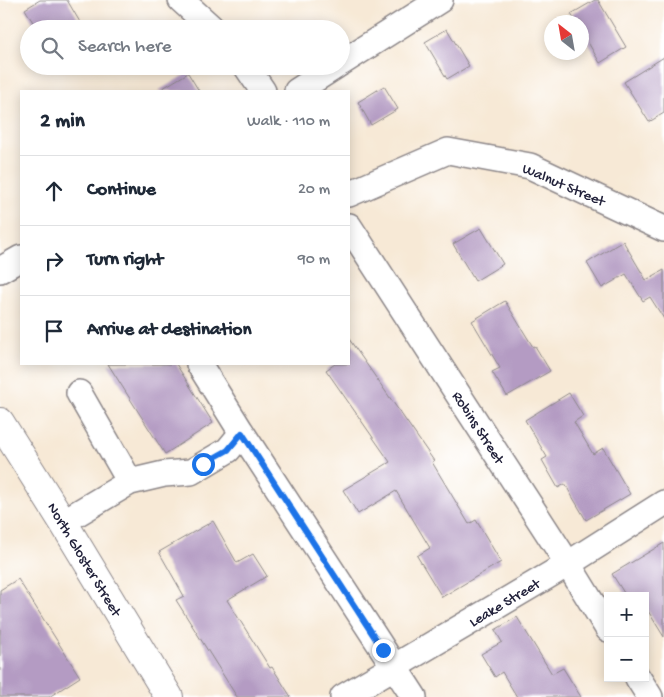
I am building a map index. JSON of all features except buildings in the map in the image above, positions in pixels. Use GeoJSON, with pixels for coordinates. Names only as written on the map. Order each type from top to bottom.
{"type":"FeatureCollection","features":[{"type":"Feature","properties":{"kind":"main road","name":"North Gloster Street"},"geometry":{"type":"LineString","coordinates":[[0,422],[169,697]]}},
{"type":"Feature","properties":{"kind":"street"},"geometry":{"type":"LineString","coordinates":[[181,0],[204,20]]}},
{"type":"Feature","properties":{"kind":"street"},"geometry":{"type":"LineString","coordinates":[[350,57],[440,0]]}},
{"type":"Feature","properties":{"kind":"street"},"geometry":{"type":"LineString","coordinates":[[252,75],[261,90]]}},
{"type":"Feature","properties":{"kind":"street"},"geometry":{"type":"LineString","coordinates":[[299,90],[322,75]]}},
{"type":"Feature","properties":{"kind":"street","name":"Walnut Street"},"geometry":{"type":"LineString","coordinates":[[350,194],[448,151],[530,166],[664,229]]}},
{"type":"Feature","properties":{"kind":"street","name":"Robins Street"},"geometry":{"type":"LineString","coordinates":[[350,228],[604,622]]}},
{"type":"Feature","properties":{"kind":"street"},"geometry":{"type":"LineString","coordinates":[[0,270],[20,259]]}},
{"type":"Feature","properties":{"kind":"street"},"geometry":{"type":"LineString","coordinates":[[200,365],[414,697]]}},
{"type":"Feature","properties":{"kind":"street"},"geometry":{"type":"LineString","coordinates":[[79,393],[130,482]]}},
{"type":"Feature","properties":{"kind":"street"},"geometry":{"type":"LineString","coordinates":[[63,522],[130,482],[164,474],[191,472],[228,450],[242,433]]}},
{"type":"Feature","properties":{"kind":"street","name":"Leake Street"},"geometry":{"type":"LineString","coordinates":[[343,697],[568,564],[664,503]]}},
{"type":"Feature","properties":{"kind":"street"},"geometry":{"type":"LineString","coordinates":[[641,682],[650,697]]}},
{"type":"Feature","properties":{"kind":"route"},"geometry":{"type":"LineString","coordinates":[[203,464],[228,450],[242,433],[383,650]]}}]}
